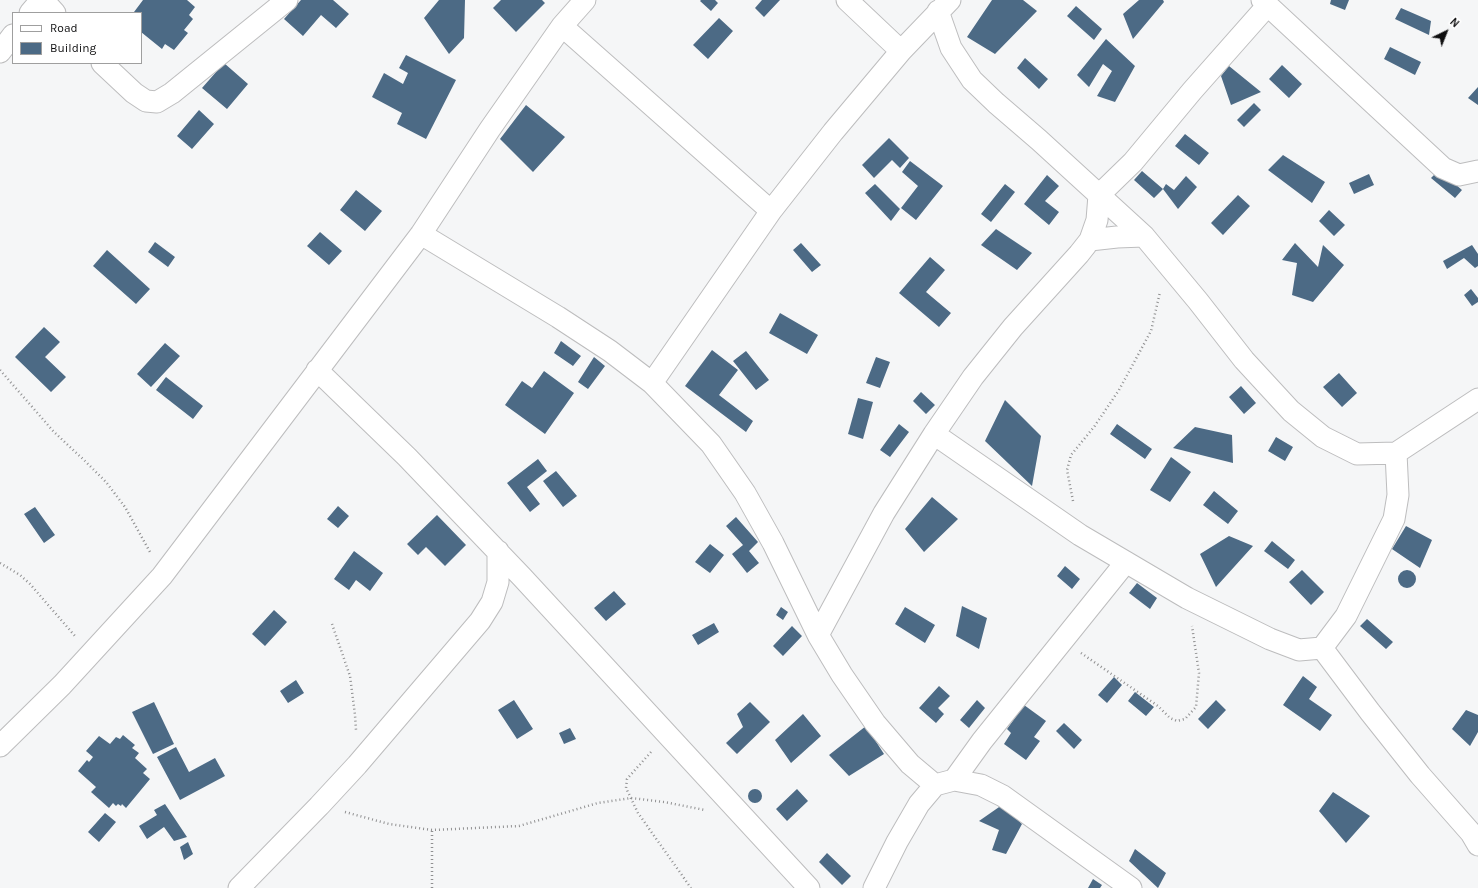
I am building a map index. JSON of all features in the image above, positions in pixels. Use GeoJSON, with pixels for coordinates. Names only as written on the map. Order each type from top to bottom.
{"type":"FeatureCollection","features":[{"type":"Feature","properties":{"kind":"street"},"geometry":{"type":"LineString","coordinates":[[31,12],[42,0],[54,12]]}},
{"type":"Feature","properties":{"kind":"street"},"geometry":{"type":"LineString","coordinates":[[103,64],[134,93],[146,101],[157,102],[172,93],[287,0]]}},
{"type":"Feature","properties":{"kind":"street"},"geometry":{"type":"LineString","coordinates":[[0,746],[62,685],[162,576],[421,234],[490,129],[562,26],[585,0]]}},
{"type":"Feature","properties":{"kind":"street"},"geometry":{"type":"LineString","coordinates":[[847,0],[901,51]]}},
{"type":"Feature","properties":{"kind":"street"},"geometry":{"type":"LineString","coordinates":[[818,635],[884,513],[934,434],[982,366],[1013,326],[1090,240],[1097,220],[1099,195],[1133,162],[1265,2],[1443,168],[1459,175],[1478,171]]}},
{"type":"Feature","properties":{"kind":"street"},"geometry":{"type":"LineString","coordinates":[[652,383],[771,211],[833,132],[901,51],[944,6]]}},
{"type":"Feature","properties":{"kind":"street"},"geometry":{"type":"LineString","coordinates":[[944,6],[951,48],[972,80],[1144,236],[1198,301],[1244,360],[1291,411],[1323,437],[1357,454],[1396,453],[1478,399]]}},
{"type":"Feature","properties":{"kind":"street"},"geometry":{"type":"LineString","coordinates":[[562,26],[771,211]]}},
{"type":"Feature","properties":{"kind":"street"},"geometry":{"type":"LineString","coordinates":[[0,52],[12,36]]}},
{"type":"Feature","properties":{"kind":"street"},"geometry":{"type":"LineString","coordinates":[[421,234],[558,317],[610,351],[652,383],[711,444],[746,493],[773,543],[818,635],[842,675],[875,723],[910,764],[945,783],[981,785],[1003,796],[1131,888]]}},
{"type":"Feature","properties":{"kind":"street"},"geometry":{"type":"LineString","coordinates":[[1090,240],[1144,236]]}},
{"type":"Feature","properties":{"kind":"street"},"geometry":{"type":"LineString","coordinates":[[317,370],[407,457],[498,551],[809,888]]}},
{"type":"Feature","properties":{"kind":"street"},"geometry":{"type":"LineString","coordinates":[[934,434],[1080,535],[1187,598],[1270,639],[1299,650],[1322,648],[1346,616],[1394,519],[1398,495],[1396,453]]}},
{"type":"Feature","properties":{"kind":"street"},"geometry":{"type":"LineString","coordinates":[[239,888],[357,765],[480,621],[492,602],[498,582],[498,551]]}},
{"type":"Feature","properties":{"kind":"street"},"geometry":{"type":"LineString","coordinates":[[874,888],[897,842],[919,804],[945,783],[982,741],[1065,640],[1126,562]]}},
{"type":"Feature","properties":{"kind":"street"},"geometry":{"type":"LineString","coordinates":[[1322,648],[1379,724],[1420,775],[1471,832],[1478,845]]}},
{"type":"Feature","properties":{"kind":"path"},"geometry":{"type":"LineString","coordinates":[[1080,535],[1067,470],[1071,455],[1094,427],[1119,390],[1151,331],[1161,286],[1161,256]]}},
{"type":"Feature","properties":{"kind":"path"},"geometry":{"type":"LineString","coordinates":[[0,370],[54,432],[106,482],[125,507],[162,576]]}},
{"type":"Feature","properties":{"kind":"path"},"geometry":{"type":"LineString","coordinates":[[0,563],[30,584],[90,654]]}},
{"type":"Feature","properties":{"kind":"path"},"geometry":{"type":"LineString","coordinates":[[1065,640],[1158,706],[1170,718],[1177,721],[1185,719],[1196,707],[1199,672],[1187,598]]}},
{"type":"Feature","properties":{"kind":"path"},"geometry":{"type":"LineString","coordinates":[[332,624],[350,676],[356,715],[357,765]]}},
{"type":"Feature","properties":{"kind":"path"},"geometry":{"type":"LineString","coordinates":[[668,734],[638,766],[628,779],[626,788],[638,813],[692,888]]}},
{"type":"Feature","properties":{"kind":"path"},"geometry":{"type":"LineString","coordinates":[[319,806],[389,824],[432,830],[519,826],[598,803],[630,798],[664,802],[707,810]]}},
{"type":"Feature","properties":{"kind":"path"},"geometry":{"type":"LineString","coordinates":[[432,830],[432,888]]}},
{"type":"Feature","properties":{"kind":"building"},"geometry":{"type":"Polygon","coordinates":[[[143,0],[187,0],[195,7],[189,15],[193,19],[184,30],[188,33],[174,50],[165,44],[162,49],[142,33],[142,12],[134,12],[143,0]]]}},
{"type":"Feature","properties":{"kind":"building"},"geometry":{"type":"Polygon","coordinates":[[[301,0],[333,0],[349,14],[336,28],[321,15],[303,36],[284,19],[301,0]]]}},
{"type":"Feature","properties":{"kind":"building"},"geometry":{"type":"Polygon","coordinates":[[[439,0],[465,0],[464,38],[449,54],[424,18],[439,0]]]}},
{"type":"Feature","properties":{"kind":"building"},"geometry":{"type":"Polygon","coordinates":[[[501,0],[542,0],[545,3],[516,32],[493,8],[501,0]]]}},
{"type":"Feature","properties":{"kind":"building"},"geometry":{"type":"Polygon","coordinates":[[[715,0],[718,3],[711,11],[700,1],[715,0]]]}},
{"type":"Feature","properties":{"kind":"building"},"geometry":{"type":"Polygon","coordinates":[[[762,0],[780,0],[764,17],[755,8],[762,0]]]}},
{"type":"Feature","properties":{"kind":"building"},"geometry":{"type":"Polygon","coordinates":[[[992,0],[1023,0],[1037,11],[995,54],[967,37],[992,0]]]}},
{"type":"Feature","properties":{"kind":"building"},"geometry":{"type":"Polygon","coordinates":[[[1139,0],[1163,0],[1164,2],[1133,39],[1123,14],[1139,0]]]}},
{"type":"Feature","properties":{"kind":"building"},"geometry":{"type":"Polygon","coordinates":[[[1331,0],[1349,0],[1345,10],[1330,4],[1331,0]]]}},
{"type":"Feature","properties":{"kind":"building"},"geometry":{"type":"Polygon","coordinates":[[[1076,6],[1102,29],[1094,40],[1067,16],[1076,6]]]}},
{"type":"Feature","properties":{"kind":"building"},"geometry":{"type":"Polygon","coordinates":[[[1401,8],[1431,21],[1429,35],[1395,19],[1401,8]]]}},
{"type":"Feature","properties":{"kind":"building"},"geometry":{"type":"Polygon","coordinates":[[[719,18],[733,31],[708,59],[693,45],[719,18]]]}},
{"type":"Feature","properties":{"kind":"building"},"geometry":{"type":"Polygon","coordinates":[[[1106,39],[1135,66],[1115,102],[1097,96],[1112,71],[1103,64],[1089,87],[1077,75],[1106,39]]]}},
{"type":"Feature","properties":{"kind":"building"},"geometry":{"type":"Polygon","coordinates":[[[1390,47],[1421,62],[1415,75],[1384,59],[1390,47]]]}},
{"type":"Feature","properties":{"kind":"building"},"geometry":{"type":"Polygon","coordinates":[[[406,55],[456,80],[426,139],[397,124],[402,113],[372,97],[384,73],[403,84],[408,73],[399,68],[406,55]]]}},
{"type":"Feature","properties":{"kind":"building"},"geometry":{"type":"Polygon","coordinates":[[[1025,58],[1048,79],[1039,89],[1017,68],[1025,58]]]}},
{"type":"Feature","properties":{"kind":"building"},"geometry":{"type":"Polygon","coordinates":[[[224,63],[248,84],[227,109],[202,88],[224,63]]]}},
{"type":"Feature","properties":{"kind":"building"},"geometry":{"type":"Polygon","coordinates":[[[1282,65],[1302,84],[1289,98],[1269,79],[1282,65]]]}},
{"type":"Feature","properties":{"kind":"building"},"geometry":{"type":"Polygon","coordinates":[[[1229,66],[1261,92],[1231,105],[1221,76],[1229,66]]]}},
{"type":"Feature","properties":{"kind":"building"},"geometry":{"type":"Polygon","coordinates":[[[1478,87],[1478,105],[1468,98],[1478,87]]]}},
{"type":"Feature","properties":{"kind":"building"},"geometry":{"type":"Polygon","coordinates":[[[1254,103],[1261,110],[1244,127],[1237,120],[1254,103]]]}},
{"type":"Feature","properties":{"kind":"building"},"geometry":{"type":"Polygon","coordinates":[[[526,105],[565,137],[533,172],[500,139],[526,105]]]}},
{"type":"Feature","properties":{"kind":"building"},"geometry":{"type":"Polygon","coordinates":[[[199,110],[214,124],[192,149],[177,136],[199,110]]]}},
{"type":"Feature","properties":{"kind":"building"},"geometry":{"type":"Polygon","coordinates":[[[1185,134],[1209,153],[1199,165],[1175,146],[1185,134]]]}},
{"type":"Feature","properties":{"kind":"building"},"geometry":{"type":"Polygon","coordinates":[[[889,138],[909,158],[900,168],[892,160],[874,178],[862,165],[889,138]]]}},
{"type":"Feature","properties":{"kind":"building"},"geometry":{"type":"Polygon","coordinates":[[[1283,155],[1325,182],[1312,203],[1268,170],[1283,155]]]}},
{"type":"Feature","properties":{"kind":"building"},"geometry":{"type":"Polygon","coordinates":[[[910,161],[943,186],[916,220],[901,208],[918,186],[902,172],[910,161]]]}},
{"type":"Feature","properties":{"kind":"building"},"geometry":{"type":"Polygon","coordinates":[[[1439,170],[1462,190],[1455,198],[1431,178],[1439,170]]]}},
{"type":"Feature","properties":{"kind":"building"},"geometry":{"type":"Polygon","coordinates":[[[1142,171],[1163,189],[1154,198],[1134,180],[1142,171]]]}},
{"type":"Feature","properties":{"kind":"building"},"geometry":{"type":"Polygon","coordinates":[[[1369,174],[1374,185],[1354,194],[1349,183],[1369,174]]]}},
{"type":"Feature","properties":{"kind":"building"},"geometry":{"type":"Polygon","coordinates":[[[1047,175],[1059,186],[1045,201],[1059,212],[1049,225],[1024,204],[1047,175]]]}},
{"type":"Feature","properties":{"kind":"building"},"geometry":{"type":"Polygon","coordinates":[[[1186,176],[1197,187],[1178,209],[1163,189],[1166,184],[1174,190],[1186,176]]]}},
{"type":"Feature","properties":{"kind":"building"},"geometry":{"type":"Polygon","coordinates":[[[875,184],[900,209],[891,221],[865,193],[875,184]]]}},
{"type":"Feature","properties":{"kind":"building"},"geometry":{"type":"Polygon","coordinates":[[[1005,184],[1015,192],[991,222],[981,214],[1005,184]]]}},
{"type":"Feature","properties":{"kind":"building"},"geometry":{"type":"Polygon","coordinates":[[[356,190],[382,211],[365,231],[340,210],[356,190]]]}},
{"type":"Feature","properties":{"kind":"building"},"geometry":{"type":"Polygon","coordinates":[[[1238,195],[1250,206],[1223,235],[1211,223],[1238,195]]]}},
{"type":"Feature","properties":{"kind":"building"},"geometry":{"type":"Polygon","coordinates":[[[1329,210],[1345,225],[1334,236],[1319,221],[1329,210]]]}},
{"type":"Feature","properties":{"kind":"building"},"geometry":{"type":"Polygon","coordinates":[[[996,229],[1032,253],[1017,270],[981,245],[996,229]]]}},
{"type":"Feature","properties":{"kind":"building"},"geometry":{"type":"Polygon","coordinates":[[[320,232],[342,251],[329,265],[307,246],[320,232]]]}},
{"type":"Feature","properties":{"kind":"building"},"geometry":{"type":"Polygon","coordinates":[[[155,242],[175,257],[168,267],[148,252],[155,242]]]}},
{"type":"Feature","properties":{"kind":"building"},"geometry":{"type":"Polygon","coordinates":[[[801,243],[821,265],[812,272],[793,250],[801,243]]]}},
{"type":"Feature","properties":{"kind":"building"},"geometry":{"type":"Polygon","coordinates":[[[1295,243],[1318,267],[1323,245],[1344,265],[1313,302],[1292,295],[1297,263],[1282,260],[1295,243]]]}},
{"type":"Feature","properties":{"kind":"building"},"geometry":{"type":"Polygon","coordinates":[[[1472,245],[1478,254],[1478,266],[1475,268],[1464,258],[1447,269],[1443,261],[1472,245]]]}},
{"type":"Feature","properties":{"kind":"building"},"geometry":{"type":"Polygon","coordinates":[[[107,250],[150,289],[136,304],[93,266],[107,250]]]}},
{"type":"Feature","properties":{"kind":"building"},"geometry":{"type":"Polygon","coordinates":[[[930,257],[945,270],[926,292],[951,313],[939,327],[899,293],[930,257]]]}},
{"type":"Feature","properties":{"kind":"building"},"geometry":{"type":"Polygon","coordinates":[[[1471,289],[1478,298],[1478,302],[1472,306],[1464,295],[1471,289]]]}},
{"type":"Feature","properties":{"kind":"building"},"geometry":{"type":"Polygon","coordinates":[[[780,313],[818,335],[807,354],[769,333],[780,313]]]}},
{"type":"Feature","properties":{"kind":"building"},"geometry":{"type":"Polygon","coordinates":[[[44,327],[60,342],[45,357],[66,377],[51,392],[15,357],[44,327]]]}},
{"type":"Feature","properties":{"kind":"building"},"geometry":{"type":"Polygon","coordinates":[[[561,341],[581,356],[573,366],[554,353],[561,341]]]}},
{"type":"Feature","properties":{"kind":"building"},"geometry":{"type":"Polygon","coordinates":[[[165,343],[180,356],[151,387],[137,374],[165,343]]]}},
{"type":"Feature","properties":{"kind":"building"},"geometry":{"type":"Polygon","coordinates":[[[712,350],[738,370],[719,395],[753,421],[746,432],[685,386],[712,350]]]}},
{"type":"Feature","properties":{"kind":"building"},"geometry":{"type":"Polygon","coordinates":[[[746,351],[769,380],[756,390],[733,361],[746,351]]]}},
{"type":"Feature","properties":{"kind":"building"},"geometry":{"type":"Polygon","coordinates":[[[594,357],[605,366],[588,389],[578,382],[594,357]]]}},
{"type":"Feature","properties":{"kind":"building"},"geometry":{"type":"Polygon","coordinates":[[[876,357],[890,362],[880,388],[866,383],[876,357]]]}},
{"type":"Feature","properties":{"kind":"building"},"geometry":{"type":"Polygon","coordinates":[[[544,371],[574,393],[545,434],[505,405],[522,381],[532,388],[544,371]]]}},
{"type":"Feature","properties":{"kind":"building"},"geometry":{"type":"Polygon","coordinates":[[[1339,373],[1357,393],[1342,407],[1323,387],[1339,373]]]}},
{"type":"Feature","properties":{"kind":"building"},"geometry":{"type":"Polygon","coordinates":[[[166,377],[203,406],[193,419],[156,390],[166,377]]]}},
{"type":"Feature","properties":{"kind":"building"},"geometry":{"type":"Polygon","coordinates":[[[1241,386],[1256,403],[1244,414],[1229,397],[1241,386]]]}},
{"type":"Feature","properties":{"kind":"building"},"geometry":{"type":"Polygon","coordinates":[[[921,392],[935,405],[926,414],[913,401],[921,392]]]}},
{"type":"Feature","properties":{"kind":"building"},"geometry":{"type":"Polygon","coordinates":[[[858,398],[873,402],[863,439],[848,434],[858,398]]]}},
{"type":"Feature","properties":{"kind":"building"},"geometry":{"type":"Polygon","coordinates":[[[1005,400],[1041,436],[1032,486],[985,441],[1005,400]]]}},
{"type":"Feature","properties":{"kind":"building"},"geometry":{"type":"Polygon","coordinates":[[[899,424],[909,432],[890,457],[880,450],[899,424]]]}},
{"type":"Feature","properties":{"kind":"building"},"geometry":{"type":"Polygon","coordinates":[[[1117,424],[1152,449],[1145,459],[1110,434],[1117,424]]]}},
{"type":"Feature","properties":{"kind":"building"},"geometry":{"type":"Polygon","coordinates":[[[1195,427],[1232,435],[1233,463],[1173,448],[1195,427]]]}},
{"type":"Feature","properties":{"kind":"building"},"geometry":{"type":"Polygon","coordinates":[[[1276,437],[1293,447],[1285,461],[1268,451],[1276,437]]]}},
{"type":"Feature","properties":{"kind":"building"},"geometry":{"type":"Polygon","coordinates":[[[1171,457],[1191,472],[1170,502],[1150,490],[1171,457]]]}},
{"type":"Feature","properties":{"kind":"building"},"geometry":{"type":"Polygon","coordinates":[[[538,459],[547,471],[527,487],[540,504],[530,512],[507,483],[538,459]]]}},
{"type":"Feature","properties":{"kind":"building"},"geometry":{"type":"Polygon","coordinates":[[[556,471],[577,496],[563,507],[543,481],[556,471]]]}},
{"type":"Feature","properties":{"kind":"building"},"geometry":{"type":"Polygon","coordinates":[[[1214,491],[1238,511],[1228,524],[1203,505],[1214,491]]]}},
{"type":"Feature","properties":{"kind":"building"},"geometry":{"type":"Polygon","coordinates":[[[932,497],[958,519],[924,552],[905,529],[932,497]]]}},
{"type":"Feature","properties":{"kind":"building"},"geometry":{"type":"Polygon","coordinates":[[[338,506],[349,516],[338,528],[327,519],[338,506]]]}},
{"type":"Feature","properties":{"kind":"building"},"geometry":{"type":"Polygon","coordinates":[[[35,507],[55,535],[44,543],[24,514],[35,507]]]}},
{"type":"Feature","properties":{"kind":"building"},"geometry":{"type":"Polygon","coordinates":[[[437,515],[466,545],[445,566],[426,547],[418,555],[407,544],[437,515]]]}},
{"type":"Feature","properties":{"kind":"building"},"geometry":{"type":"Polygon","coordinates":[[[736,517],[758,542],[749,551],[759,563],[747,573],[732,554],[743,545],[726,526],[736,517]]]}},
{"type":"Feature","properties":{"kind":"building"},"geometry":{"type":"Polygon","coordinates":[[[1406,526],[1432,540],[1420,568],[1392,549],[1406,526]]]}},
{"type":"Feature","properties":{"kind":"building"},"geometry":{"type":"Polygon","coordinates":[[[1229,536],[1253,546],[1216,587],[1200,554],[1229,536]]]}},
{"type":"Feature","properties":{"kind":"building"},"geometry":{"type":"Polygon","coordinates":[[[1272,541],[1295,560],[1288,569],[1264,551],[1272,541]]]}},
{"type":"Feature","properties":{"kind":"building"},"geometry":{"type":"Polygon","coordinates":[[[710,544],[724,555],[710,573],[695,562],[710,544]]]}},
{"type":"Feature","properties":{"kind":"building"},"geometry":{"type":"Polygon","coordinates":[[[354,551],[383,573],[370,591],[356,580],[349,590],[334,579],[354,551]]]}},
{"type":"Feature","properties":{"kind":"building"},"geometry":{"type":"Polygon","coordinates":[[[1065,566],[1080,579],[1072,589],[1057,576],[1065,566]]]}},
{"type":"Feature","properties":{"kind":"building"},"geometry":{"type":"Polygon","coordinates":[[[1302,570],[1324,592],[1311,605],[1289,582],[1302,570]]]}},
{"type":"Feature","properties":{"kind":"building"},"geometry":{"type":"Polygon","coordinates":[[[1407,570],[1413,573],[1416,579],[1413,585],[1407,588],[1401,585],[1398,579],[1401,573],[1407,570]]]}},
{"type":"Feature","properties":{"kind":"building"},"geometry":{"type":"Polygon","coordinates":[[[1137,583],[1157,598],[1150,609],[1129,593],[1137,583]]]}},
{"type":"Feature","properties":{"kind":"building"},"geometry":{"type":"Polygon","coordinates":[[[614,591],[626,604],[606,621],[594,608],[614,591]]]}},
{"type":"Feature","properties":{"kind":"building"},"geometry":{"type":"Polygon","coordinates":[[[962,606],[987,618],[979,649],[956,636],[962,606]]]}},
{"type":"Feature","properties":{"kind":"building"},"geometry":{"type":"Polygon","coordinates":[[[781,607],[788,612],[783,620],[776,615],[781,607]]]}},
{"type":"Feature","properties":{"kind":"building"},"geometry":{"type":"Polygon","coordinates":[[[905,607],[935,625],[925,643],[895,624],[905,607]]]}},
{"type":"Feature","properties":{"kind":"building"},"geometry":{"type":"Polygon","coordinates":[[[274,610],[287,622],[265,646],[252,634],[274,610]]]}},
{"type":"Feature","properties":{"kind":"building"},"geometry":{"type":"Polygon","coordinates":[[[1367,619],[1393,642],[1386,649],[1360,626],[1367,619]]]}},
{"type":"Feature","properties":{"kind":"building"},"geometry":{"type":"Polygon","coordinates":[[[714,623],[719,632],[698,645],[692,635],[714,623]]]}},
{"type":"Feature","properties":{"kind":"building"},"geometry":{"type":"Polygon","coordinates":[[[792,626],[802,636],[783,656],[773,646],[792,626]]]}},
{"type":"Feature","properties":{"kind":"building"},"geometry":{"type":"Polygon","coordinates":[[[1303,676],[1317,687],[1309,699],[1332,715],[1320,731],[1283,705],[1303,676]]]}},
{"type":"Feature","properties":{"kind":"building"},"geometry":{"type":"Polygon","coordinates":[[[1114,677],[1122,685],[1107,703],[1098,695],[1114,677]]]}},
{"type":"Feature","properties":{"kind":"building"},"geometry":{"type":"Polygon","coordinates":[[[296,680],[304,693],[288,703],[280,691],[296,680]]]}},
{"type":"Feature","properties":{"kind":"building"},"geometry":{"type":"Polygon","coordinates":[[[939,686],[950,696],[938,708],[944,714],[936,723],[919,708],[939,686]]]}},
{"type":"Feature","properties":{"kind":"building"},"geometry":{"type":"Polygon","coordinates":[[[1135,692],[1154,707],[1146,716],[1128,701],[1135,692]]]}},
{"type":"Feature","properties":{"kind":"building"},"geometry":{"type":"Polygon","coordinates":[[[514,700],[533,729],[517,739],[498,710],[514,700]]]}},
{"type":"Feature","properties":{"kind":"building"},"geometry":{"type":"Polygon","coordinates":[[[977,700],[985,708],[969,728],[960,720],[977,700]]]}},
{"type":"Feature","properties":{"kind":"building"},"geometry":{"type":"Polygon","coordinates":[[[1216,700],[1226,710],[1208,729],[1198,719],[1216,700]]]}},
{"type":"Feature","properties":{"kind":"building"},"geometry":{"type":"Polygon","coordinates":[[[154,702],[174,744],[153,754],[132,712],[154,702]]]}},
{"type":"Feature","properties":{"kind":"building"},"geometry":{"type":"Polygon","coordinates":[[[750,702],[770,722],[737,754],[726,743],[743,727],[737,714],[750,702]]]}},
{"type":"Feature","properties":{"kind":"building"},"geometry":{"type":"Polygon","coordinates":[[[1024,705],[1046,721],[1034,737],[1040,741],[1026,760],[1004,744],[1011,733],[1007,729],[1024,705]]]}},
{"type":"Feature","properties":{"kind":"building"},"geometry":{"type":"Polygon","coordinates":[[[1466,710],[1478,715],[1478,732],[1470,746],[1452,729],[1466,710]]]}},
{"type":"Feature","properties":{"kind":"building"},"geometry":{"type":"Polygon","coordinates":[[[803,714],[821,736],[791,763],[775,740],[803,714]]]}},
{"type":"Feature","properties":{"kind":"building"},"geometry":{"type":"Polygon","coordinates":[[[1064,723],[1082,740],[1074,749],[1056,731],[1064,723]]]}},
{"type":"Feature","properties":{"kind":"building"},"geometry":{"type":"Polygon","coordinates":[[[866,726],[884,754],[849,776],[829,755],[866,726]]]}},
{"type":"Feature","properties":{"kind":"building"},"geometry":{"type":"Polygon","coordinates":[[[570,728],[576,739],[564,744],[559,733],[570,728]]]}},
{"type":"Feature","properties":{"kind":"building"},"geometry":{"type":"Polygon","coordinates":[[[123,735],[135,745],[132,748],[139,753],[135,758],[147,769],[143,773],[150,779],[126,808],[122,804],[121,806],[118,804],[116,806],[113,803],[109,808],[91,792],[96,787],[78,771],[87,760],[89,762],[93,757],[86,751],[99,736],[110,744],[116,737],[120,739],[123,735]]]}},
{"type":"Feature","properties":{"kind":"building"},"geometry":{"type":"Polygon","coordinates":[[[176,747],[189,772],[215,758],[225,776],[180,800],[157,757],[176,747]]]}},
{"type":"Feature","properties":{"kind":"building"},"geometry":{"type":"Polygon","coordinates":[[[755,789],[760,791],[762,796],[760,801],[755,803],[750,801],[748,796],[750,791],[755,789]]]}},
{"type":"Feature","properties":{"kind":"building"},"geometry":{"type":"Polygon","coordinates":[[[797,789],[808,801],[787,821],[776,809],[797,789]]]}},
{"type":"Feature","properties":{"kind":"building"},"geometry":{"type":"Polygon","coordinates":[[[1333,792],[1370,816],[1346,843],[1319,811],[1333,792]]]}},
{"type":"Feature","properties":{"kind":"building"},"geometry":{"type":"Polygon","coordinates":[[[165,804],[187,837],[174,841],[164,827],[147,839],[139,826],[157,815],[154,810],[165,804]]]}},
{"type":"Feature","properties":{"kind":"building"},"geometry":{"type":"Polygon","coordinates":[[[1002,805],[1022,824],[1006,854],[992,850],[999,830],[979,821],[1002,805]]]}},
{"type":"Feature","properties":{"kind":"building"},"geometry":{"type":"Polygon","coordinates":[[[105,813],[116,822],[99,842],[88,832],[105,813]]]}},
{"type":"Feature","properties":{"kind":"building"},"geometry":{"type":"Polygon","coordinates":[[[188,842],[193,854],[184,860],[180,847],[188,842]]]}},
{"type":"Feature","properties":{"kind":"building"},"geometry":{"type":"Polygon","coordinates":[[[1135,849],[1166,873],[1158,888],[1129,861],[1135,849]]]}},
{"type":"Feature","properties":{"kind":"building"},"geometry":{"type":"Polygon","coordinates":[[[827,853],[851,876],[842,885],[819,862],[827,853]]]}},
{"type":"Feature","properties":{"kind":"building"},"geometry":{"type":"Polygon","coordinates":[[[1093,879],[1102,885],[1100,888],[1088,888],[1093,879]]]}}]}
